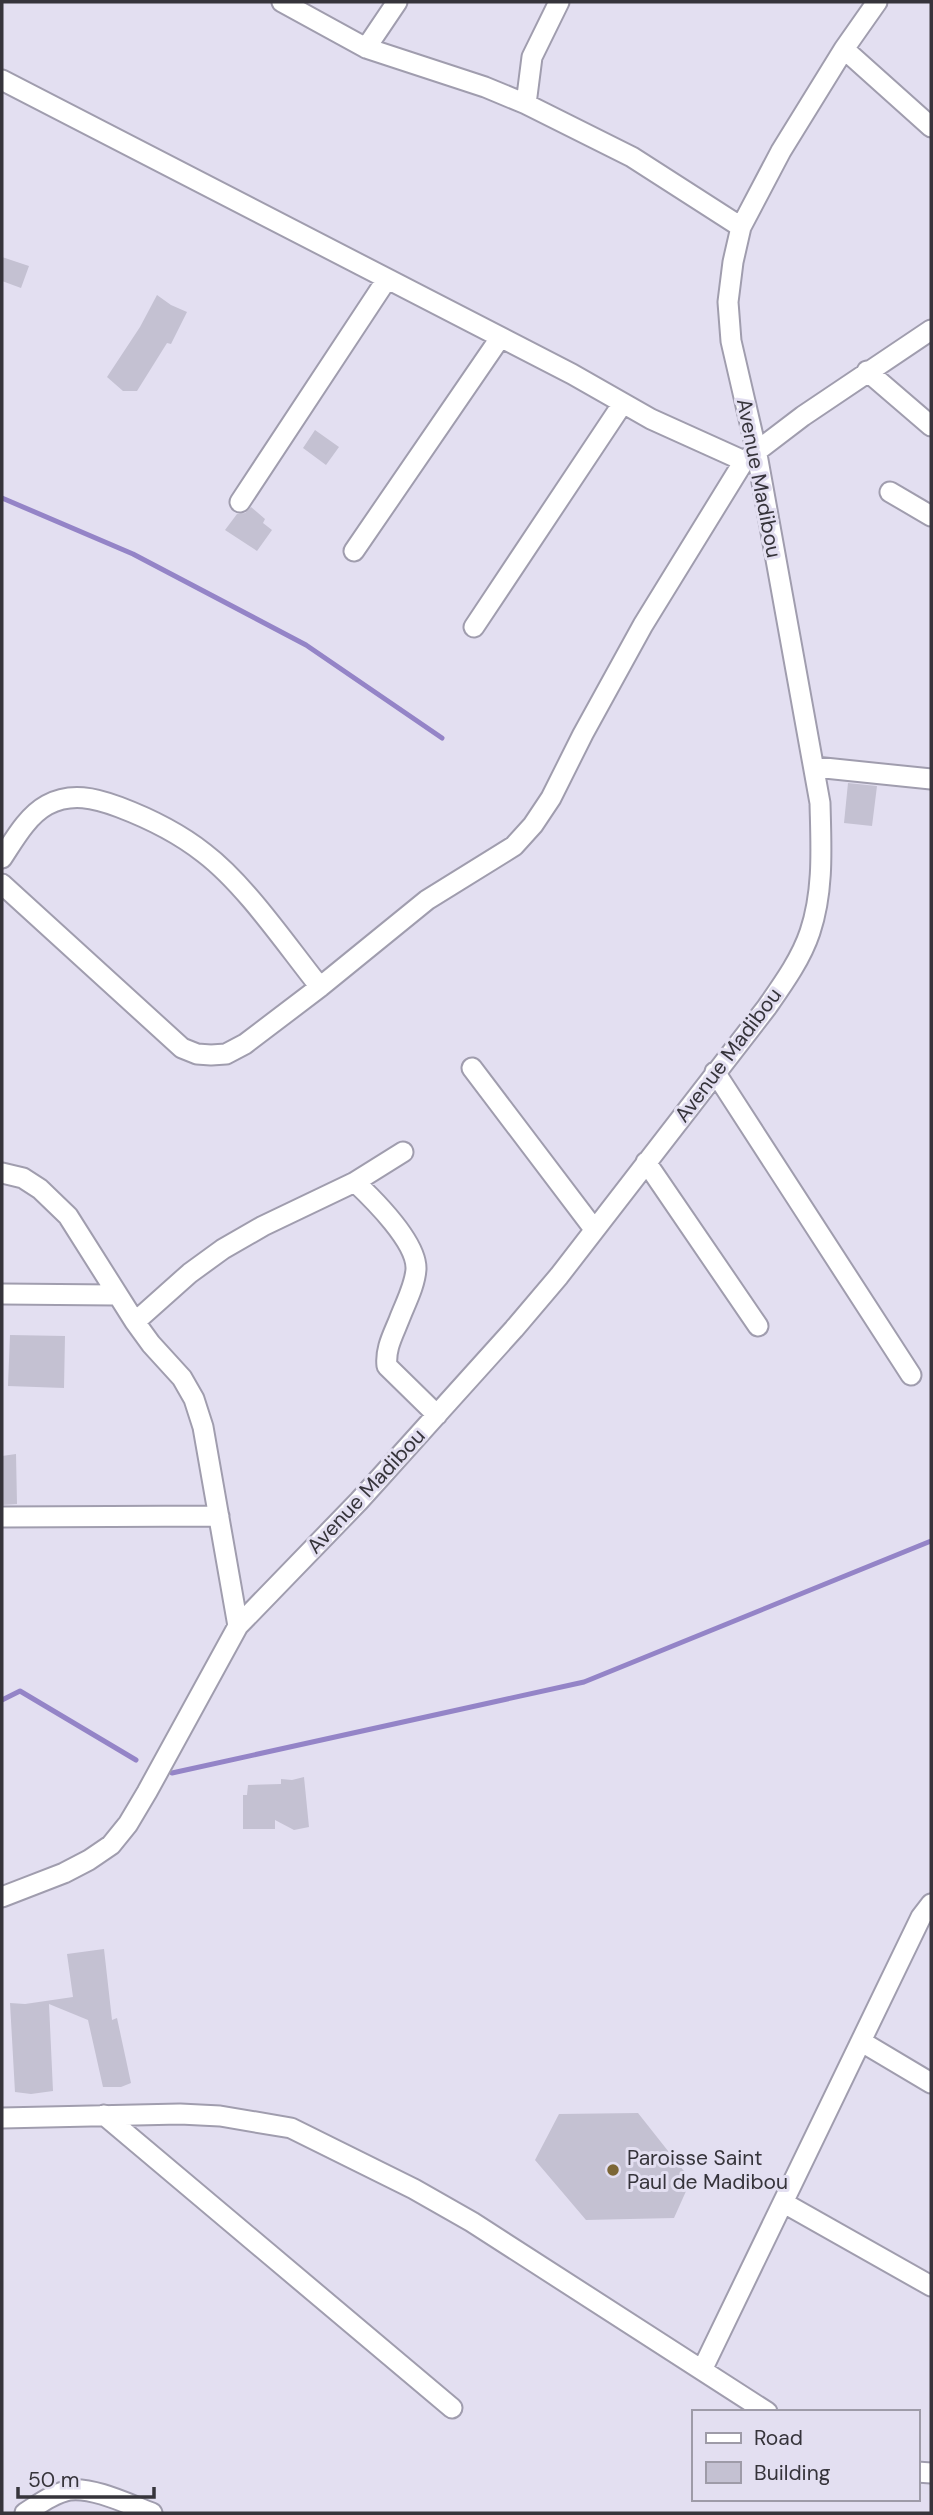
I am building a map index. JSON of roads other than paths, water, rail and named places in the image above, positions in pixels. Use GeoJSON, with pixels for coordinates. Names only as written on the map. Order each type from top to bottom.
{"type":"FeatureCollection","features":[{"type":"Feature","properties":{"kind":"street"},"geometry":{"type":"LineString","coordinates":[[282,2],[366,48],[485,87],[526,104],[632,157],[741,228]]}},
{"type":"Feature","properties":{"kind":"street"},"geometry":{"type":"LineString","coordinates":[[366,48],[397,2]]}},
{"type":"Feature","properties":{"kind":"street"},"geometry":{"type":"LineString","coordinates":[[526,104],[532,57],[559,2]]}},
{"type":"Feature","properties":{"kind":"street","name":"Avenue Madibou"},"geometry":{"type":"LineString","coordinates":[[2,1897],[64,1873],[111,1845],[147,1793],[238,1626],[359,1501],[550,1286],[767,1007],[791,971],[809,934],[819,898],[820,803],[750,455],[727,302],[741,228],[781,151],[844,49],[877,2]]}},
{"type":"Feature","properties":{"kind":"street"},"geometry":{"type":"LineString","coordinates":[[844,49],[931,127]]}},
{"type":"Feature","properties":{"kind":"street"},"geometry":{"type":"LineString","coordinates":[[2,80],[692,439],[750,455]]}},
{"type":"Feature","properties":{"kind":"street"},"geometry":{"type":"LineString","coordinates":[[240,502],[387,279]]}},
{"type":"Feature","properties":{"kind":"street"},"geometry":{"type":"LineString","coordinates":[[2,884],[182,1048],[197,1054],[226,1054],[245,1044],[427,900],[514,846],[533,825],[551,798],[649,615],[750,455],[931,330]]}},
{"type":"Feature","properties":{"kind":"street"},"geometry":{"type":"LineString","coordinates":[[354,551],[500,338]]}},
{"type":"Feature","properties":{"kind":"street"},"geometry":{"type":"LineString","coordinates":[[867,372],[931,426]]}},
{"type":"Feature","properties":{"kind":"street"},"geometry":{"type":"LineString","coordinates":[[474,628],[623,403]]}},
{"type":"Feature","properties":{"kind":"street"},"geometry":{"type":"LineString","coordinates":[[890,492],[931,516]]}},
{"type":"Feature","properties":{"kind":"street"},"geometry":{"type":"LineString","coordinates":[[815,768],[931,779]]}},
{"type":"Feature","properties":{"kind":"street"},"geometry":{"type":"LineString","coordinates":[[2,858],[31,818],[60,799],[97,799],[133,812],[204,853],[237,884],[320,987]]}},
{"type":"Feature","properties":{"kind":"street"},"geometry":{"type":"LineString","coordinates":[[472,1068],[594,1229]]}},
{"type":"Feature","properties":{"kind":"street"},"geometry":{"type":"LineString","coordinates":[[715,1072],[911,1375]]}},
{"type":"Feature","properties":{"kind":"street"},"geometry":{"type":"LineString","coordinates":[[135,1322],[190,1273],[223,1249],[274,1220],[355,1182],[403,1152]]}},
{"type":"Feature","properties":{"kind":"street"},"geometry":{"type":"LineString","coordinates":[[646,1162],[758,1326]]}},
{"type":"Feature","properties":{"kind":"street"},"geometry":{"type":"LineString","coordinates":[[2,1173],[23,1178],[54,1201],[75,1227],[115,1295],[182,1378],[194,1399],[203,1427],[238,1626]]}},
{"type":"Feature","properties":{"kind":"street"},"geometry":{"type":"LineString","coordinates":[[355,1182],[379,1204],[397,1227],[417,1264],[415,1278],[387,1349],[387,1366],[437,1415]]}},
{"type":"Feature","properties":{"kind":"street"},"geometry":{"type":"LineString","coordinates":[[2,1294],[115,1295]]}},
{"type":"Feature","properties":{"kind":"street"},"geometry":{"type":"LineString","coordinates":[[2,1517],[219,1516]]}},
{"type":"Feature","properties":{"kind":"street"},"geometry":{"type":"LineString","coordinates":[[702,2370],[922,1917],[931,1905]]}},
{"type":"Feature","properties":{"kind":"street"},"geometry":{"type":"LineString","coordinates":[[862,2042],[931,2083]]}},
{"type":"Feature","properties":{"kind":"street"},"geometry":{"type":"LineString","coordinates":[[104,2115],[382,2346],[452,2408]]}},
{"type":"Feature","properties":{"kind":"street"},"geometry":{"type":"LineString","coordinates":[[2,2118],[220,2116],[291,2129],[404,2184],[472,2222],[764,2410]]}},
{"type":"Feature","properties":{"kind":"street"},"geometry":{"type":"LineString","coordinates":[[784,2203],[931,2286]]}},
{"type":"Feature","properties":{"kind":"street"},"geometry":{"type":"LineString","coordinates":[[25,2513],[53,2495],[72,2490],[118,2500],[152,2513]]}},
{"type":"Feature","properties":{"kind":"waterway"},"geometry":{"type":"LineString","coordinates":[[2,498],[133,554],[306,645],[442,738]]}},
{"type":"Feature","properties":{"kind":"waterway"},"geometry":{"type":"LineString","coordinates":[[172,1773],[584,1682],[931,1541]]}},
{"type":"Feature","properties":{"kind":"waterway"},"geometry":{"type":"LineString","coordinates":[[2,1700],[20,1691],[136,1760]]}},
{"type":"Feature","properties":{"kind":"place","name":"Paroisse Saint Paul de Madibou"},"geometry":{"type":"Point","coordinates":[613,2170]}}]}
